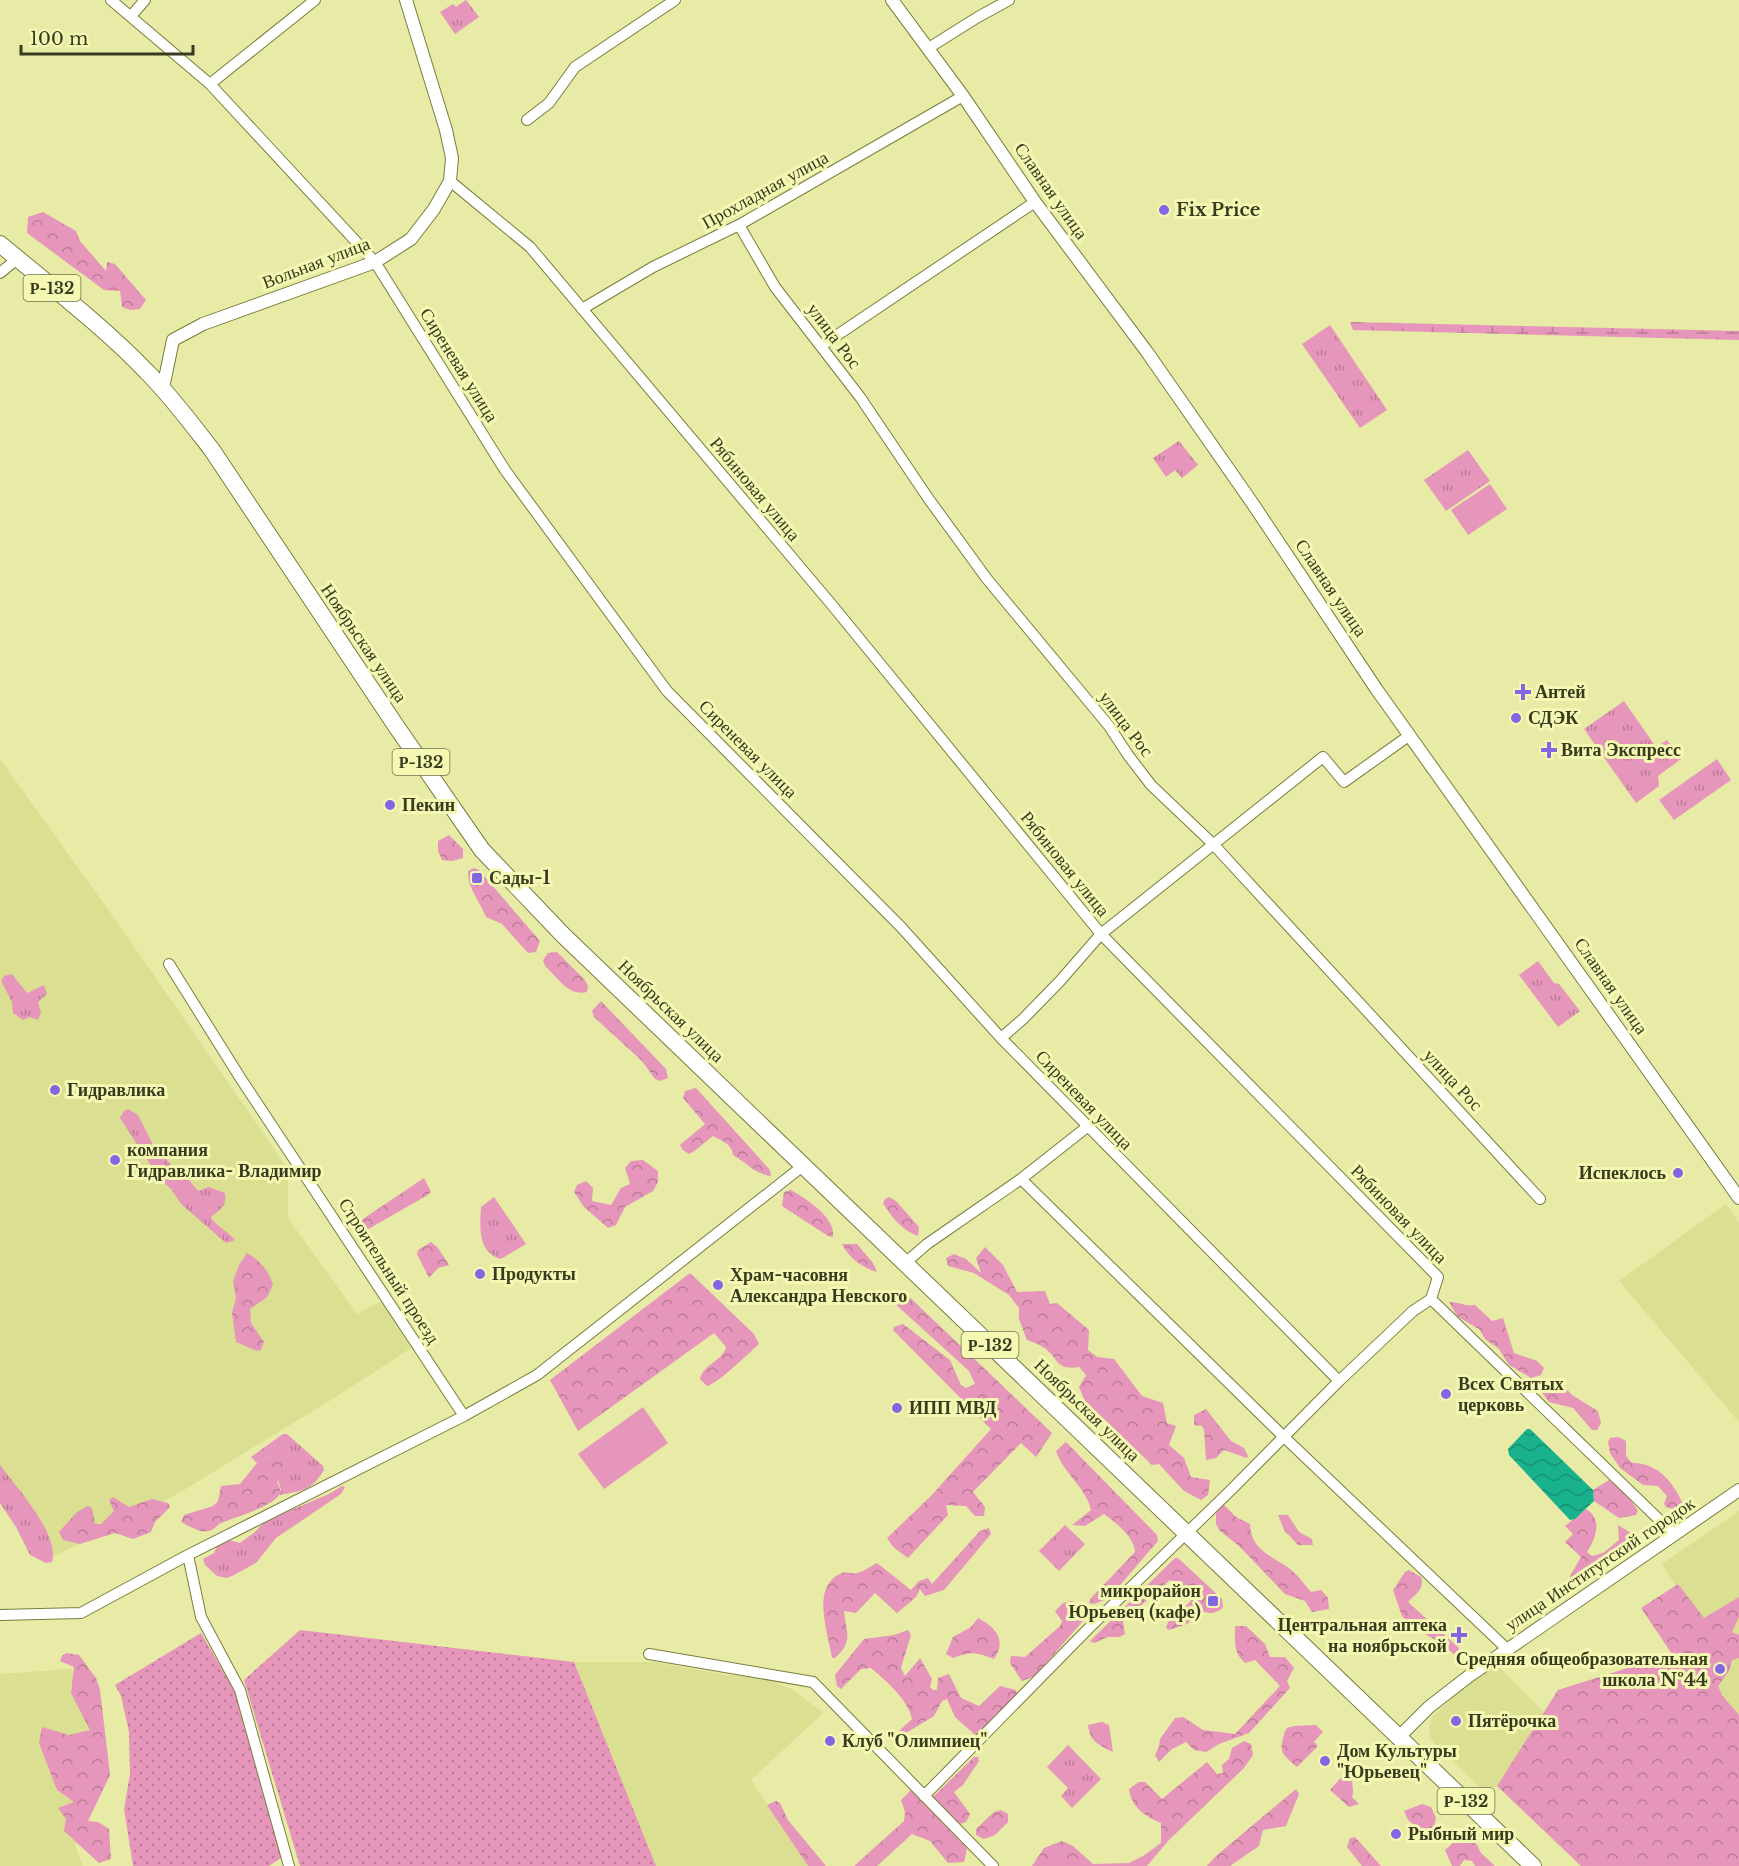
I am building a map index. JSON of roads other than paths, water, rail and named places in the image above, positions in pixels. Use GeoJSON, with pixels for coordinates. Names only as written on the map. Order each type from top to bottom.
{"type":"FeatureCollection","features":[{"type":"Feature","properties":{"kind":"highway","name":"Ноябрьская улица"},"geometry":{"type":"LineString","coordinates":[[0,244],[123,349],[163,388],[212,450],[389,716],[482,850],[563,935],[1399,1737]]}},
{"type":"Feature","properties":{"kind":"highway","name":"Р-132"},"geometry":{"type":"LineString","coordinates":[[1399,1737],[1533,1866]]}},
{"type":"Feature","properties":{"kind":"street","name":"Сиреневая улица"},"geometry":{"type":"LineString","coordinates":[[111,0],[210,84],[375,262],[505,470],[667,691],[901,927],[1001,1038],[1339,1382]]}},
{"type":"Feature","properties":{"kind":"street"},"geometry":{"type":"LineString","coordinates":[[130,16],[145,0]]}},
{"type":"Feature","properties":{"kind":"street"},"geometry":{"type":"LineString","coordinates":[[210,84],[315,0]]}},
{"type":"Feature","properties":{"kind":"street","name":"Вольная улица"},"geometry":{"type":"LineString","coordinates":[[163,388],[172,340],[203,324],[375,262],[411,239],[434,209],[450,181],[452,158],[446,130],[406,0]]}},
{"type":"Feature","properties":{"kind":"street"},"geometry":{"type":"LineString","coordinates":[[527,120],[549,103],[575,68],[675,0]]}},
{"type":"Feature","properties":{"kind":"street","name":"Славная улица"},"geometry":{"type":"LineString","coordinates":[[892,0],[963,96],[1035,202],[1160,370],[1410,735],[1739,1198]]}},
{"type":"Feature","properties":{"kind":"street"},"geometry":{"type":"LineString","coordinates":[[927,49],[1009,0]]}},
{"type":"Feature","properties":{"kind":"street","name":"Прохладная улица"},"geometry":{"type":"LineString","coordinates":[[582,309],[653,267],[739,225],[963,96]]}},
{"type":"Feature","properties":{"kind":"street","name":"Рябиновая улица"},"geometry":{"type":"LineString","coordinates":[[450,181],[531,247],[839,614],[1101,933],[1438,1277],[1431,1299]]}},
{"type":"Feature","properties":{"kind":"street"},"geometry":{"type":"LineString","coordinates":[[821,346],[1035,202]]}},
{"type":"Feature","properties":{"kind":"street","name":"улица Рос"},"geometry":{"type":"LineString","coordinates":[[739,225],[775,286],[860,397],[928,498],[987,579],[1108,726],[1151,785],[1213,844],[1540,1199]]}},
{"type":"Feature","properties":{"kind":"street"},"geometry":{"type":"LineString","coordinates":[[0,273],[17,259]]}},
{"type":"Feature","properties":{"kind":"street"},"geometry":{"type":"LineString","coordinates":[[1001,1038],[1060,981],[1101,933],[1323,757],[1344,782],[1410,735]]}},
{"type":"Feature","properties":{"kind":"street","name":"Строительный проезд"},"geometry":{"type":"LineString","coordinates":[[169,964],[241,1079],[464,1416]]}},
{"type":"Feature","properties":{"kind":"street"},"geometry":{"type":"LineString","coordinates":[[904,1264],[927,1244],[1021,1179],[1087,1126]]}},
{"type":"Feature","properties":{"kind":"street"},"geometry":{"type":"LineString","coordinates":[[0,1615],[81,1613],[188,1555],[464,1416],[537,1374],[804,1165]]}},
{"type":"Feature","properties":{"kind":"street"},"geometry":{"type":"LineString","coordinates":[[1021,1179],[1284,1437],[1507,1649]]}},
{"type":"Feature","properties":{"kind":"street"},"geometry":{"type":"LineString","coordinates":[[924,1796],[1084,1633],[1339,1382],[1413,1311],[1431,1299],[1675,1535]]}},
{"type":"Feature","properties":{"kind":"street","name":"улица Институтский городок"},"geometry":{"type":"LineString","coordinates":[[1399,1737],[1429,1707],[1507,1649],[1739,1490]]}},
{"type":"Feature","properties":{"kind":"street"},"geometry":{"type":"LineString","coordinates":[[188,1555],[201,1617],[240,1690],[290,1866]]}},
{"type":"Feature","properties":{"kind":"street"},"geometry":{"type":"LineString","coordinates":[[649,1654],[813,1682],[993,1866]]}},
{"type":"Feature","properties":{"kind":"water"},"geometry":{"type":"Polygon","coordinates":[[[1527,1429],[1530,1429],[1593,1490],[1594,1501],[1575,1519],[1570,1520],[1509,1455],[1508,1449],[1527,1429]]]}},
{"type":"Feature","properties":{"kind":"place","name":"Fix Price"},"geometry":{"type":"Point","coordinates":[1164,210]}},
{"type":"Feature","properties":{"kind":"place","name":"Антей"},"geometry":{"type":"Point","coordinates":[1523,692]}},
{"type":"Feature","properties":{"kind":"place","name":"СДЭК"},"geometry":{"type":"Point","coordinates":[1516,718]}},
{"type":"Feature","properties":{"kind":"place","name":"Вита Экспресс"},"geometry":{"type":"Point","coordinates":[1549,750]}},
{"type":"Feature","properties":{"kind":"place","name":"Пекин"},"geometry":{"type":"Point","coordinates":[390,805]}},
{"type":"Feature","properties":{"kind":"place","name":"Сады-1"},"geometry":{"type":"Point","coordinates":[477,878]}},
{"type":"Feature","properties":{"kind":"place","name":"Гидравлика"},"geometry":{"type":"Point","coordinates":[55,1090]}},
{"type":"Feature","properties":{"kind":"place","name":"компания Гидравлика- Владимир"},"geometry":{"type":"Point","coordinates":[115,1160]}},
{"type":"Feature","properties":{"kind":"place","name":"Испеклось"},"geometry":{"type":"Point","coordinates":[1678,1173]}},
{"type":"Feature","properties":{"kind":"place","name":"Продукты"},"geometry":{"type":"Point","coordinates":[480,1274]}},
{"type":"Feature","properties":{"kind":"place","name":"Храм-часовня Александра Невского"},"geometry":{"type":"Point","coordinates":[718,1285]}},
{"type":"Feature","properties":{"kind":"place","name":"Всех Святых церковь"},"geometry":{"type":"Point","coordinates":[1446,1394]}},
{"type":"Feature","properties":{"kind":"place","name":"ИПП МВД"},"geometry":{"type":"Point","coordinates":[897,1408]}},
{"type":"Feature","properties":{"kind":"place","name":"микрорайон Юрьевец (кафе)"},"geometry":{"type":"Point","coordinates":[1213,1601]}},
{"type":"Feature","properties":{"kind":"place","name":"Центральная аптека на ноябрьской"},"geometry":{"type":"Point","coordinates":[1459,1635]}},
{"type":"Feature","properties":{"kind":"place","name":"Средняя общеобразовательная школа №44"},"geometry":{"type":"Point","coordinates":[1720,1669]}},
{"type":"Feature","properties":{"kind":"place","name":"Пятёрочка"},"geometry":{"type":"Point","coordinates":[1456,1721]}},
{"type":"Feature","properties":{"kind":"place","name":"Клуб \"Олимпиец\""},"geometry":{"type":"Point","coordinates":[830,1741]}},
{"type":"Feature","properties":{"kind":"place","name":"Дом Культуры \"Юрьевец\""},"geometry":{"type":"Point","coordinates":[1325,1761]}},
{"type":"Feature","properties":{"kind":"place","name":"Рыбный мир"},"geometry":{"type":"Point","coordinates":[1396,1834]}}]}
